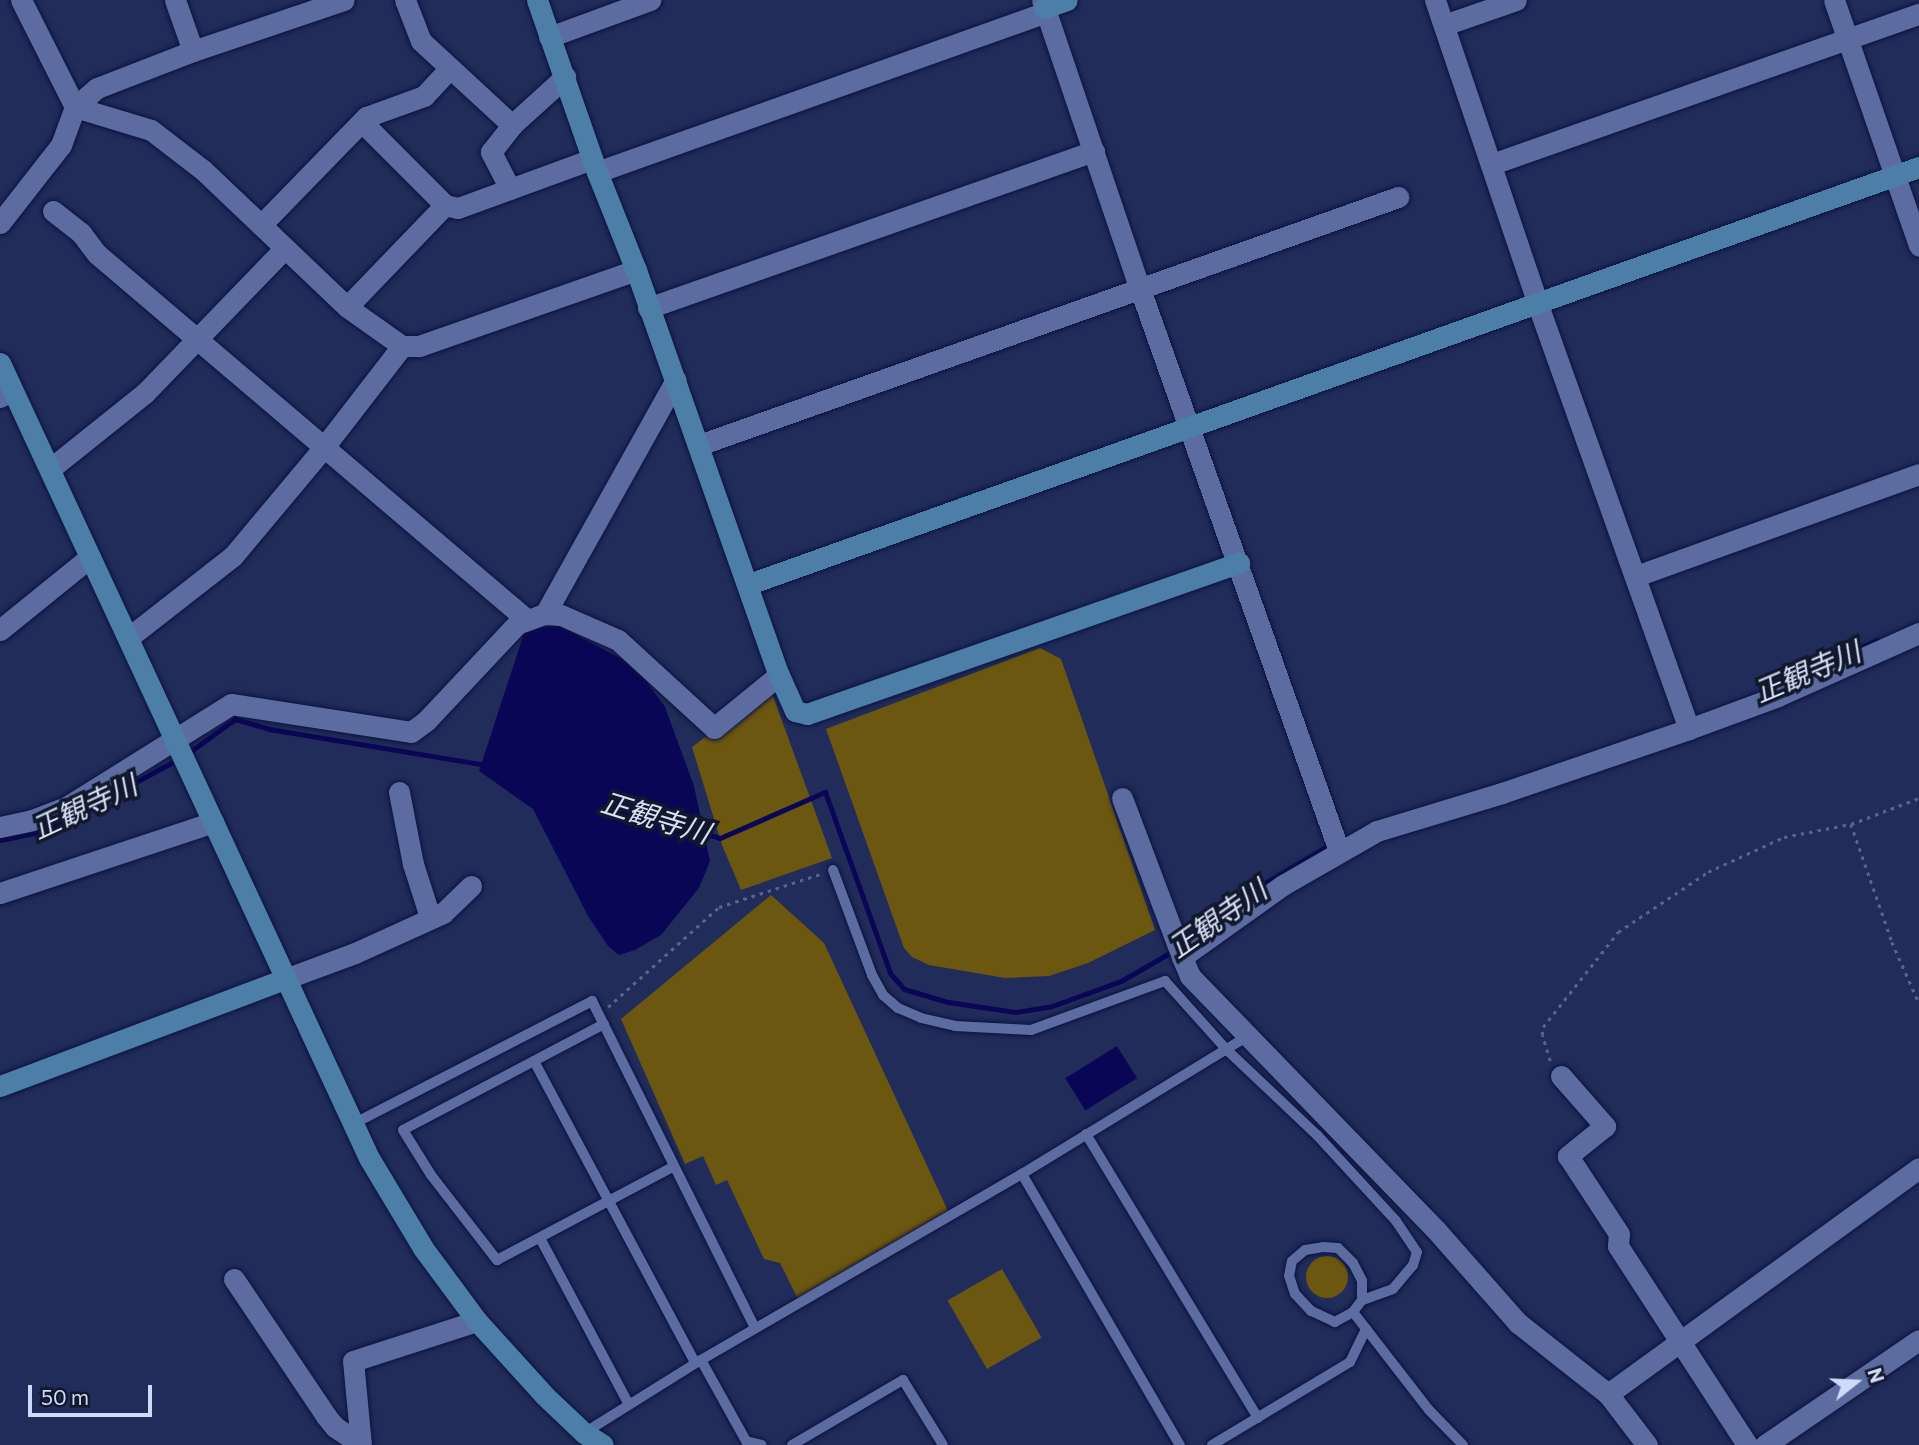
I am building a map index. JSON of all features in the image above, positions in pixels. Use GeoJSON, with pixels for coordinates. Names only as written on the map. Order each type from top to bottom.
{"type":"FeatureCollection","features":[{"type":"Feature","properties":{"kind":"street"},"geometry":{"type":"LineString","coordinates":[[21,0],[75,107],[151,130],[203,170],[347,307],[402,346],[419,346],[636,270]]}},
{"type":"Feature","properties":{"kind":"street"},"geometry":{"type":"LineString","coordinates":[[175,0],[193,51]]}},
{"type":"Feature","properties":{"kind":"street"},"geometry":{"type":"LineString","coordinates":[[0,223],[61,145],[75,107],[97,88],[295,8],[344,0]]}},
{"type":"Feature","properties":{"kind":"street"},"geometry":{"type":"LineString","coordinates":[[405,0],[421,41],[512,125]]}},
{"type":"Feature","properties":{"kind":"street"},"geometry":{"type":"LineString","coordinates":[[537,0],[595,166],[676,380],[779,675],[795,711],[807,714],[1239,563]]}},
{"type":"Feature","properties":{"kind":"street"},"geometry":{"type":"LineString","coordinates":[[549,37],[650,0]]}},
{"type":"Feature","properties":{"kind":"street"},"geometry":{"type":"LineString","coordinates":[[362,122],[445,205],[458,208],[510,189],[595,166],[1067,0]]}},
{"type":"Feature","properties":{"kind":"street"},"geometry":{"type":"LineString","coordinates":[[1435,0],[1538,305],[1689,729]]}},
{"type":"Feature","properties":{"kind":"street"},"geometry":{"type":"LineString","coordinates":[[1444,25],[1516,0]]}},
{"type":"Feature","properties":{"kind":"street"},"geometry":{"type":"LineString","coordinates":[[1834,0],[1919,246]]}},
{"type":"Feature","properties":{"kind":"street"},"geometry":{"type":"LineString","coordinates":[[1044,7],[1140,289],[1339,851]]}},
{"type":"Feature","properties":{"kind":"street"},"geometry":{"type":"LineString","coordinates":[[1492,164],[1919,14]]}},
{"type":"Feature","properties":{"kind":"street"},"geometry":{"type":"LineString","coordinates":[[261,225],[366,117],[424,96],[450,68]]}},
{"type":"Feature","properties":{"kind":"street"},"geometry":{"type":"LineString","coordinates":[[510,189],[491,152],[512,125],[565,77]]}},
{"type":"Feature","properties":{"kind":"street"},"geometry":{"type":"LineString","coordinates":[[648,308],[1094,151]]}},
{"type":"Feature","properties":{"kind":"street"},"geometry":{"type":"LineString","coordinates":[[749,584],[1919,167]]}},
{"type":"Feature","properties":{"kind":"street"},"geometry":{"type":"LineString","coordinates":[[699,445],[1398,197]]}},
{"type":"Feature","properties":{"kind":"street"},"geometry":{"type":"LineString","coordinates":[[347,307],[445,205]]}},
{"type":"Feature","properties":{"kind":"street"},"geometry":{"type":"LineString","coordinates":[[53,211],[81,233],[97,254],[324,447],[535,617],[561,615],[618,640],[714,728],[779,675]]}},
{"type":"Feature","properties":{"kind":"street"},"geometry":{"type":"LineString","coordinates":[[50,469],[145,393],[284,249]]}},
{"type":"Feature","properties":{"kind":"street"},"geometry":{"type":"LineString","coordinates":[[128,638],[233,556],[324,447],[402,346]]}},
{"type":"Feature","properties":{"kind":"street"},"geometry":{"type":"LineString","coordinates":[[0,363],[6,394],[50,469],[369,1158],[423,1248],[477,1321],[584,1433],[603,1445]]}},
{"type":"Feature","properties":{"kind":"street"},"geometry":{"type":"LineString","coordinates":[[0,827],[32,820],[68,806],[232,704],[411,732],[426,721],[535,617],[676,380]]}},
{"type":"Feature","properties":{"kind":"street"},"geometry":{"type":"LineString","coordinates":[[1636,576],[1919,474]]}},
{"type":"Feature","properties":{"kind":"street"},"geometry":{"type":"LineString","coordinates":[[0,630],[90,556]]}},
{"type":"Feature","properties":{"kind":"street"},"geometry":{"type":"LineString","coordinates":[[1182,957],[1283,885],[1377,831],[1502,793],[1689,729],[1778,696],[1919,633]]}},
{"type":"Feature","properties":{"kind":"street"},"geometry":{"type":"LineString","coordinates":[[400,792],[413,864],[430,917]]}},
{"type":"Feature","properties":{"kind":"street"},"geometry":{"type":"LineString","coordinates":[[1122,797],[1190,976],[1436,1230],[1518,1324],[1608,1394],[1647,1445]]}},
{"type":"Feature","properties":{"kind":"street"},"geometry":{"type":"LineString","coordinates":[[0,893],[213,822]]}},
{"type":"Feature","properties":{"kind":"street"},"geometry":{"type":"LineString","coordinates":[[0,1086],[355,953],[443,913],[471,886]]}},
{"type":"Feature","properties":{"kind":"street"},"geometry":{"type":"LineString","coordinates":[[1561,1076],[1605,1126],[1568,1156],[1619,1234],[1618,1246],[1747,1445]]}},
{"type":"Feature","properties":{"kind":"street"},"geometry":{"type":"LineString","coordinates":[[1608,1394],[1919,1168]]}},
{"type":"Feature","properties":{"kind":"street"},"geometry":{"type":"LineString","coordinates":[[234,1279],[326,1416],[335,1427],[360,1445]]}},
{"type":"Feature","properties":{"kind":"street"},"geometry":{"type":"LineString","coordinates":[[360,1445],[353,1361],[477,1321]]}},
{"type":"Feature","properties":{"kind":"street"},"geometry":{"type":"LineString","coordinates":[[1765,1445],[1919,1340]]}},
{"type":"Feature","properties":{"kind":"lane"},"geometry":{"type":"LineString","coordinates":[[833,870],[872,975],[883,995],[898,1008],[956,1026],[1031,1030],[1165,981],[1227,1050],[1317,1136],[1396,1221],[1417,1252],[1413,1265],[1393,1289],[1362,1300],[1353,1312],[1335,1322],[1311,1311],[1295,1294],[1289,1276],[1292,1261],[1305,1250],[1338,1248],[1353,1263],[1362,1281],[1362,1300]]}},
{"type":"Feature","properties":{"kind":"lane"},"geometry":{"type":"LineString","coordinates":[[353,1124],[385,1105],[592,1001],[755,1328]]}},
{"type":"Feature","properties":{"kind":"lane"},"geometry":{"type":"LineString","coordinates":[[602,1019],[534,1061],[403,1130],[431,1175],[497,1260],[673,1167]]}},
{"type":"Feature","properties":{"kind":"lane"},"geometry":{"type":"LineString","coordinates":[[584,1433],[698,1361],[1022,1174],[1248,1036]]}},
{"type":"Feature","properties":{"kind":"lane"},"geometry":{"type":"LineString","coordinates":[[534,1061],[608,1203],[698,1361],[746,1441],[762,1445]]}},
{"type":"Feature","properties":{"kind":"lane"},"geometry":{"type":"LineString","coordinates":[[1086,1134],[1258,1418]]}},
{"type":"Feature","properties":{"kind":"lane"},"geometry":{"type":"LineString","coordinates":[[1022,1174],[1180,1445]]}},
{"type":"Feature","properties":{"kind":"lane"},"geometry":{"type":"LineString","coordinates":[[540,1238],[629,1405]]}},
{"type":"Feature","properties":{"kind":"lane"},"geometry":{"type":"LineString","coordinates":[[1353,1312],[1429,1410],[1463,1445]]}},
{"type":"Feature","properties":{"kind":"lane"},"geometry":{"type":"LineString","coordinates":[[1212,1445],[1350,1362],[1366,1329]]}},
{"type":"Feature","properties":{"kind":"lane"},"geometry":{"type":"LineString","coordinates":[[792,1445],[903,1380],[943,1445]]}},
{"type":"Feature","properties":{"kind":"path"},"geometry":{"type":"LineString","coordinates":[[1561,1076],[1545,1052],[1543,1027],[1618,932],[1721,866],[1784,837],[1851,824],[1919,798]]}},
{"type":"Feature","properties":{"kind":"path"},"geometry":{"type":"LineString","coordinates":[[1851,824],[1892,943],[1919,1003]]}},
{"type":"Feature","properties":{"kind":"path"},"geometry":{"type":"LineString","coordinates":[[602,1019],[719,907],[833,870]]}},
{"type":"Feature","properties":{"kind":"shaded area"},"geometry":{"type":"Polygon","coordinates":[[[1040,648],[1061,659],[1155,930],[1088,963],[1049,976],[1005,978],[929,965],[912,957],[904,948],[826,729],[1040,648]]]}},
{"type":"Feature","properties":{"kind":"shaded area"},"geometry":{"type":"Polygon","coordinates":[[[770,688],[832,858],[741,890],[722,845],[692,747],[770,688]]]}},
{"type":"Feature","properties":{"kind":"shaded area"},"geometry":{"type":"Polygon","coordinates":[[[771,895],[824,943],[948,1211],[798,1299],[780,1263],[764,1259],[727,1180],[716,1185],[703,1156],[685,1164],[621,1019],[771,895]]]}},
{"type":"Feature","properties":{"kind":"shaded area"},"geometry":{"type":"Polygon","coordinates":[[[1327,1256],[1342,1262],[1348,1277],[1342,1292],[1327,1298],[1312,1292],[1306,1277],[1312,1262],[1327,1256]]]}},
{"type":"Feature","properties":{"kind":"shaded area"},"geometry":{"type":"Polygon","coordinates":[[[1002,1269],[1042,1337],[987,1369],[947,1300],[1002,1269]]]}},
{"type":"Feature","properties":{"kind":"water"},"geometry":{"type":"Polygon","coordinates":[[[559,626],[622,659],[647,682],[665,707],[694,786],[710,861],[699,888],[661,935],[635,950],[619,955],[608,946],[588,916],[533,809],[479,771],[526,627],[559,626]]]}},
{"type":"Feature","properties":{"kind":"water"},"geometry":{"type":"Polygon","coordinates":[[[1117,1046],[1137,1078],[1085,1111],[1065,1078],[1117,1046]]]}},
{"type":"Feature","properties":{"kind":"waterway","name":"正観寺川"},"geometry":{"type":"LineString","coordinates":[[1816,668],[1877,640]]}},
{"type":"Feature","properties":{"kind":"waterway","name":"正観寺川"},"geometry":{"type":"LineString","coordinates":[[187,754],[235,719],[269,729],[487,765]]}},
{"type":"Feature","properties":{"kind":"waterway","name":"正観寺川"},"geometry":{"type":"LineString","coordinates":[[0,840],[48,830],[178,759]]}},
{"type":"Feature","properties":{"kind":"waterway","name":"正観寺川"},"geometry":{"type":"LineString","coordinates":[[700,832],[720,838],[825,792],[890,973],[904,989],[948,1002],[1015,1012],[1052,1006],[1121,981],[1173,951]]}},
{"type":"Feature","properties":{"kind":"waterway","name":"正観寺川"},"geometry":{"type":"LineString","coordinates":[[1198,933],[1262,885],[1329,845]]}}]}
